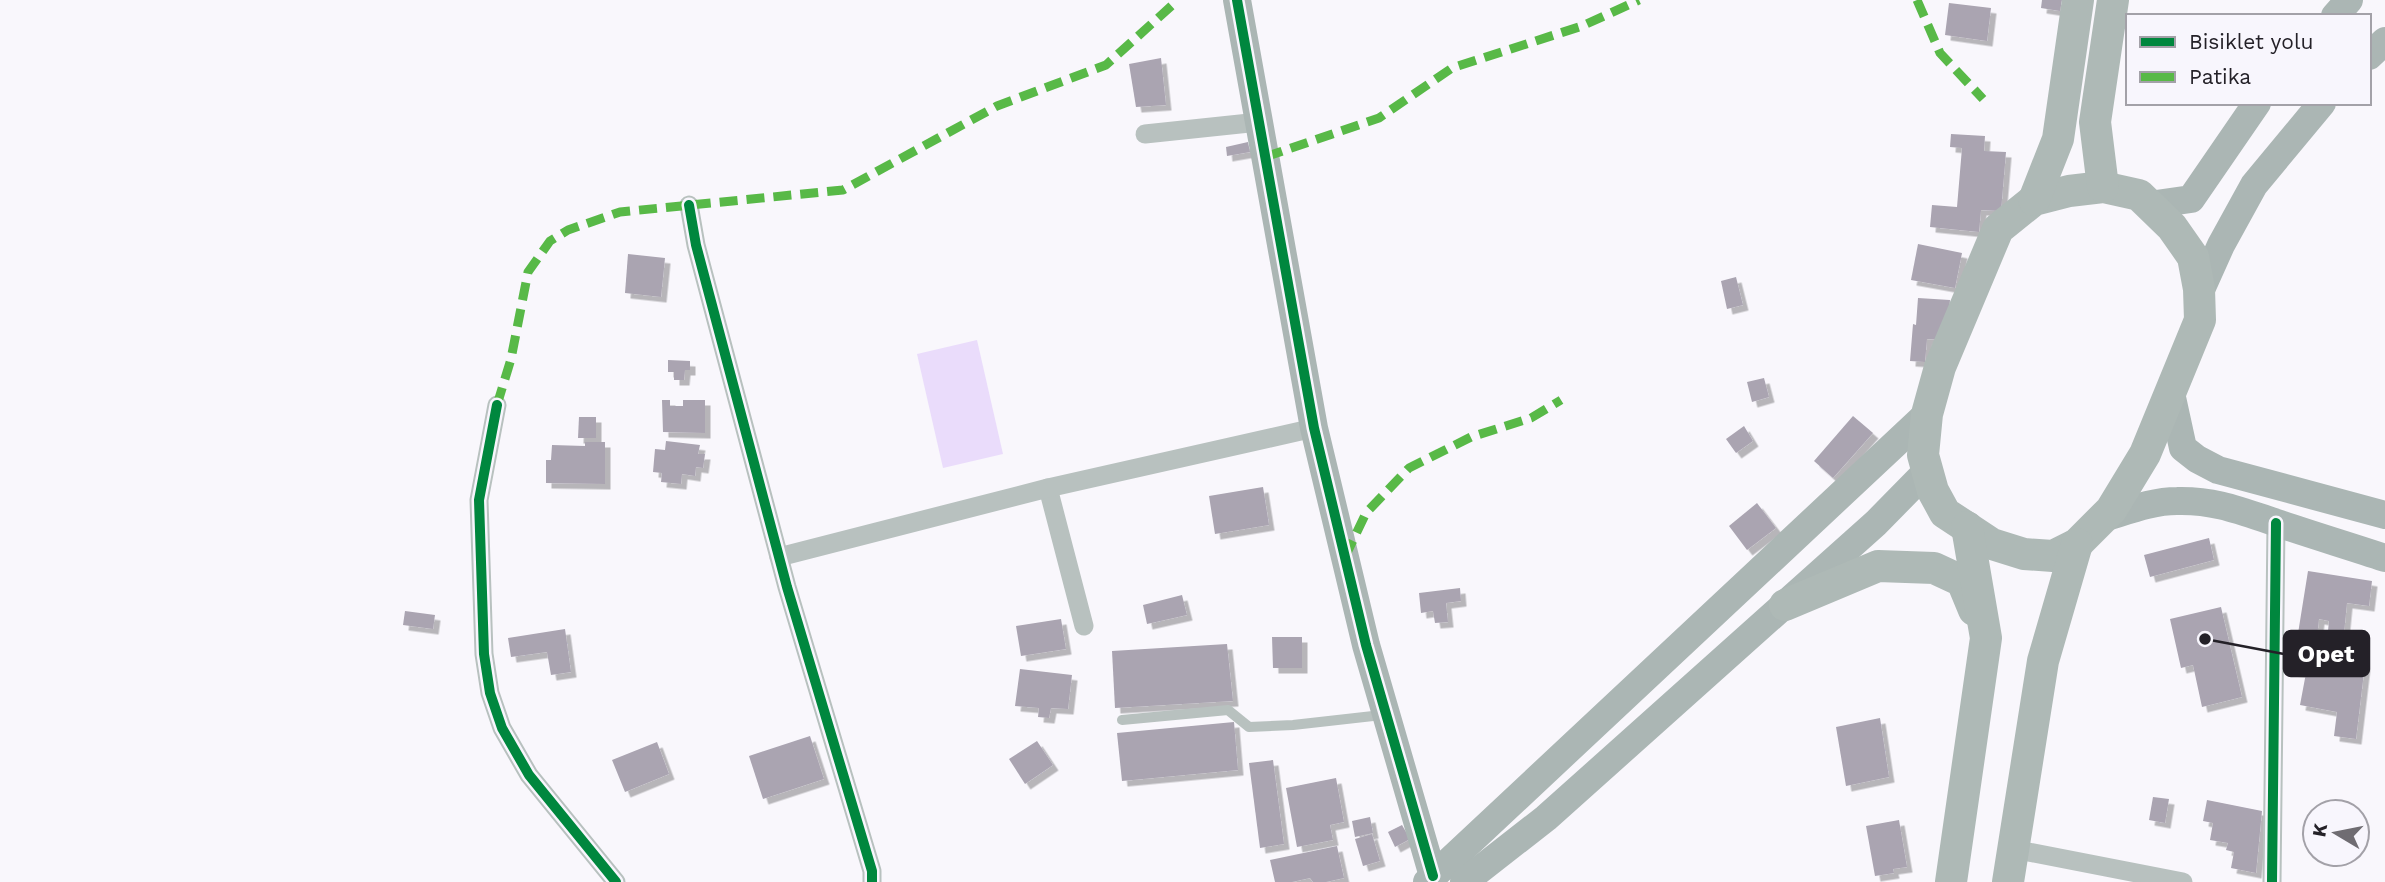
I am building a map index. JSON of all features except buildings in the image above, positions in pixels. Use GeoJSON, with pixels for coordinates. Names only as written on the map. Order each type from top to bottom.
{"type":"FeatureCollection","features":[{"type":"Feature","properties":{"kind":"main road"},"geometry":{"type":"LineString","coordinates":[[1237,0],[1314,428],[1366,645],[1430,879],[1927,414]]}},
{"type":"Feature","properties":{"kind":"main road"},"geometry":{"type":"LineString","coordinates":[[2034,200],[2058,139],[2078,0]]}},
{"type":"Feature","properties":{"kind":"main road"},"geometry":{"type":"LineString","coordinates":[[2103,187],[2095,122],[2113,0]]}},
{"type":"Feature","properties":{"kind":"main road"},"geometry":{"type":"LineString","coordinates":[[2337,14],[2349,0]]}},
{"type":"Feature","properties":{"kind":"main road"},"geometry":{"type":"LineString","coordinates":[[2371,54],[2385,41]]}},
{"type":"Feature","properties":{"kind":"main road"},"geometry":{"type":"LineString","coordinates":[[2149,205],[2191,199],[2256,105]]}},
{"type":"Feature","properties":{"kind":"main road"},"geometry":{"type":"LineString","coordinates":[[2199,295],[2221,245],[2254,185],[2320,105]]}},
{"type":"Feature","properties":{"kind":"main road"},"geometry":{"type":"LineString","coordinates":[[2103,187],[2139,195],[2172,227],[2193,257],[2200,320],[2145,454],[2111,510],[2077,544],[2053,556],[2024,554],[1992,544],[1945,513],[1933,491],[1923,455],[1927,414],[1940,367],[1998,229],[2034,200],[2068,191],[2103,187]]}},
{"type":"Feature","properties":{"kind":"main road"},"geometry":{"type":"LineString","coordinates":[[2171,393],[2183,448],[2197,459],[2218,470],[2385,515]]}},
{"type":"Feature","properties":{"kind":"main road"},"geometry":{"type":"LineString","coordinates":[[1464,882],[1546,818],[1876,523],[1927,471]]}},
{"type":"Feature","properties":{"kind":"main road"},"geometry":{"type":"LineString","coordinates":[[2103,518],[2149,505],[2187,501],[2234,507],[2385,558]]}},
{"type":"Feature","properties":{"kind":"main road"},"geometry":{"type":"LineString","coordinates":[[1951,882],[1986,638],[1967,527]]}},
{"type":"Feature","properties":{"kind":"main road"},"geometry":{"type":"LineString","coordinates":[[2008,882],[2043,661],[2077,544]]}},
{"type":"Feature","properties":{"kind":"main road"},"geometry":{"type":"LineString","coordinates":[[1785,605],[1878,566],[1934,568],[1962,581],[1986,638]]}},
{"type":"Feature","properties":{"kind":"street"},"geometry":{"type":"LineString","coordinates":[[1145,134],[1259,122]]}},
{"type":"Feature","properties":{"kind":"street"},"geometry":{"type":"LineString","coordinates":[[689,205],[696,245],[779,557],[872,870],[872,882]]}},
{"type":"Feature","properties":{"kind":"street"},"geometry":{"type":"LineString","coordinates":[[497,405],[479,500],[484,654],[490,693],[502,728],[529,775],[617,882]]}},
{"type":"Feature","properties":{"kind":"street"},"geometry":{"type":"LineString","coordinates":[[779,557],[1048,488],[1314,428]]}},
{"type":"Feature","properties":{"kind":"street"},"geometry":{"type":"LineString","coordinates":[[1048,488],[1084,626]]}},
{"type":"Feature","properties":{"kind":"street"},"geometry":{"type":"LineString","coordinates":[[2272,882],[2276,523]]}},
{"type":"Feature","properties":{"kind":"street"},"geometry":{"type":"LineString","coordinates":[[2013,849],[2183,882]]}},
{"type":"Feature","properties":{"kind":"lane"},"geometry":{"type":"LineString","coordinates":[[1122,720],[1228,710],[1249,727],[1386,715]]}},
{"type":"Feature","properties":{"kind":"shaded area"},"geometry":{"type":"Polygon","coordinates":[[[977,340],[1003,454],[943,468],[917,354],[977,340]]]}},
{"type":"Feature","properties":{"kind":"marked path"},"geometry":{"type":"LineString","coordinates":[[497,405],[511,359],[528,272],[550,241],[568,230],[620,212],[843,190],[997,106],[1106,65],[1178,0]]}},
{"type":"Feature","properties":{"kind":"marked path"},"geometry":{"type":"LineString","coordinates":[[1265,157],[1379,118],[1452,68],[1582,26],[1639,0]]}},
{"type":"Feature","properties":{"kind":"marked path"},"geometry":{"type":"LineString","coordinates":[[1917,0],[1940,53],[1983,99]]}},
{"type":"Feature","properties":{"kind":"marked path"},"geometry":{"type":"LineString","coordinates":[[1345,557],[1366,513],[1409,468],[1471,437],[1531,418],[1561,400]]}},
{"type":"Feature","properties":{"kind":"cycle path"},"geometry":{"type":"LineString","coordinates":[[1237,0],[1314,428],[1366,645],[1433,876]]}},
{"type":"Feature","properties":{"kind":"cycle path"},"geometry":{"type":"LineString","coordinates":[[689,205],[696,245],[787,587],[872,871],[872,882]]}},
{"type":"Feature","properties":{"kind":"cycle path"},"geometry":{"type":"LineString","coordinates":[[497,405],[479,500],[484,654],[490,693],[502,728],[529,775],[616,882]]}},
{"type":"Feature","properties":{"kind":"cycle path"},"geometry":{"type":"LineString","coordinates":[[2272,882],[2276,523]]}},
{"type":"Feature","properties":{"kind":"place","name":"Opet"},"geometry":{"type":"Point","coordinates":[2205,639]}}]}
